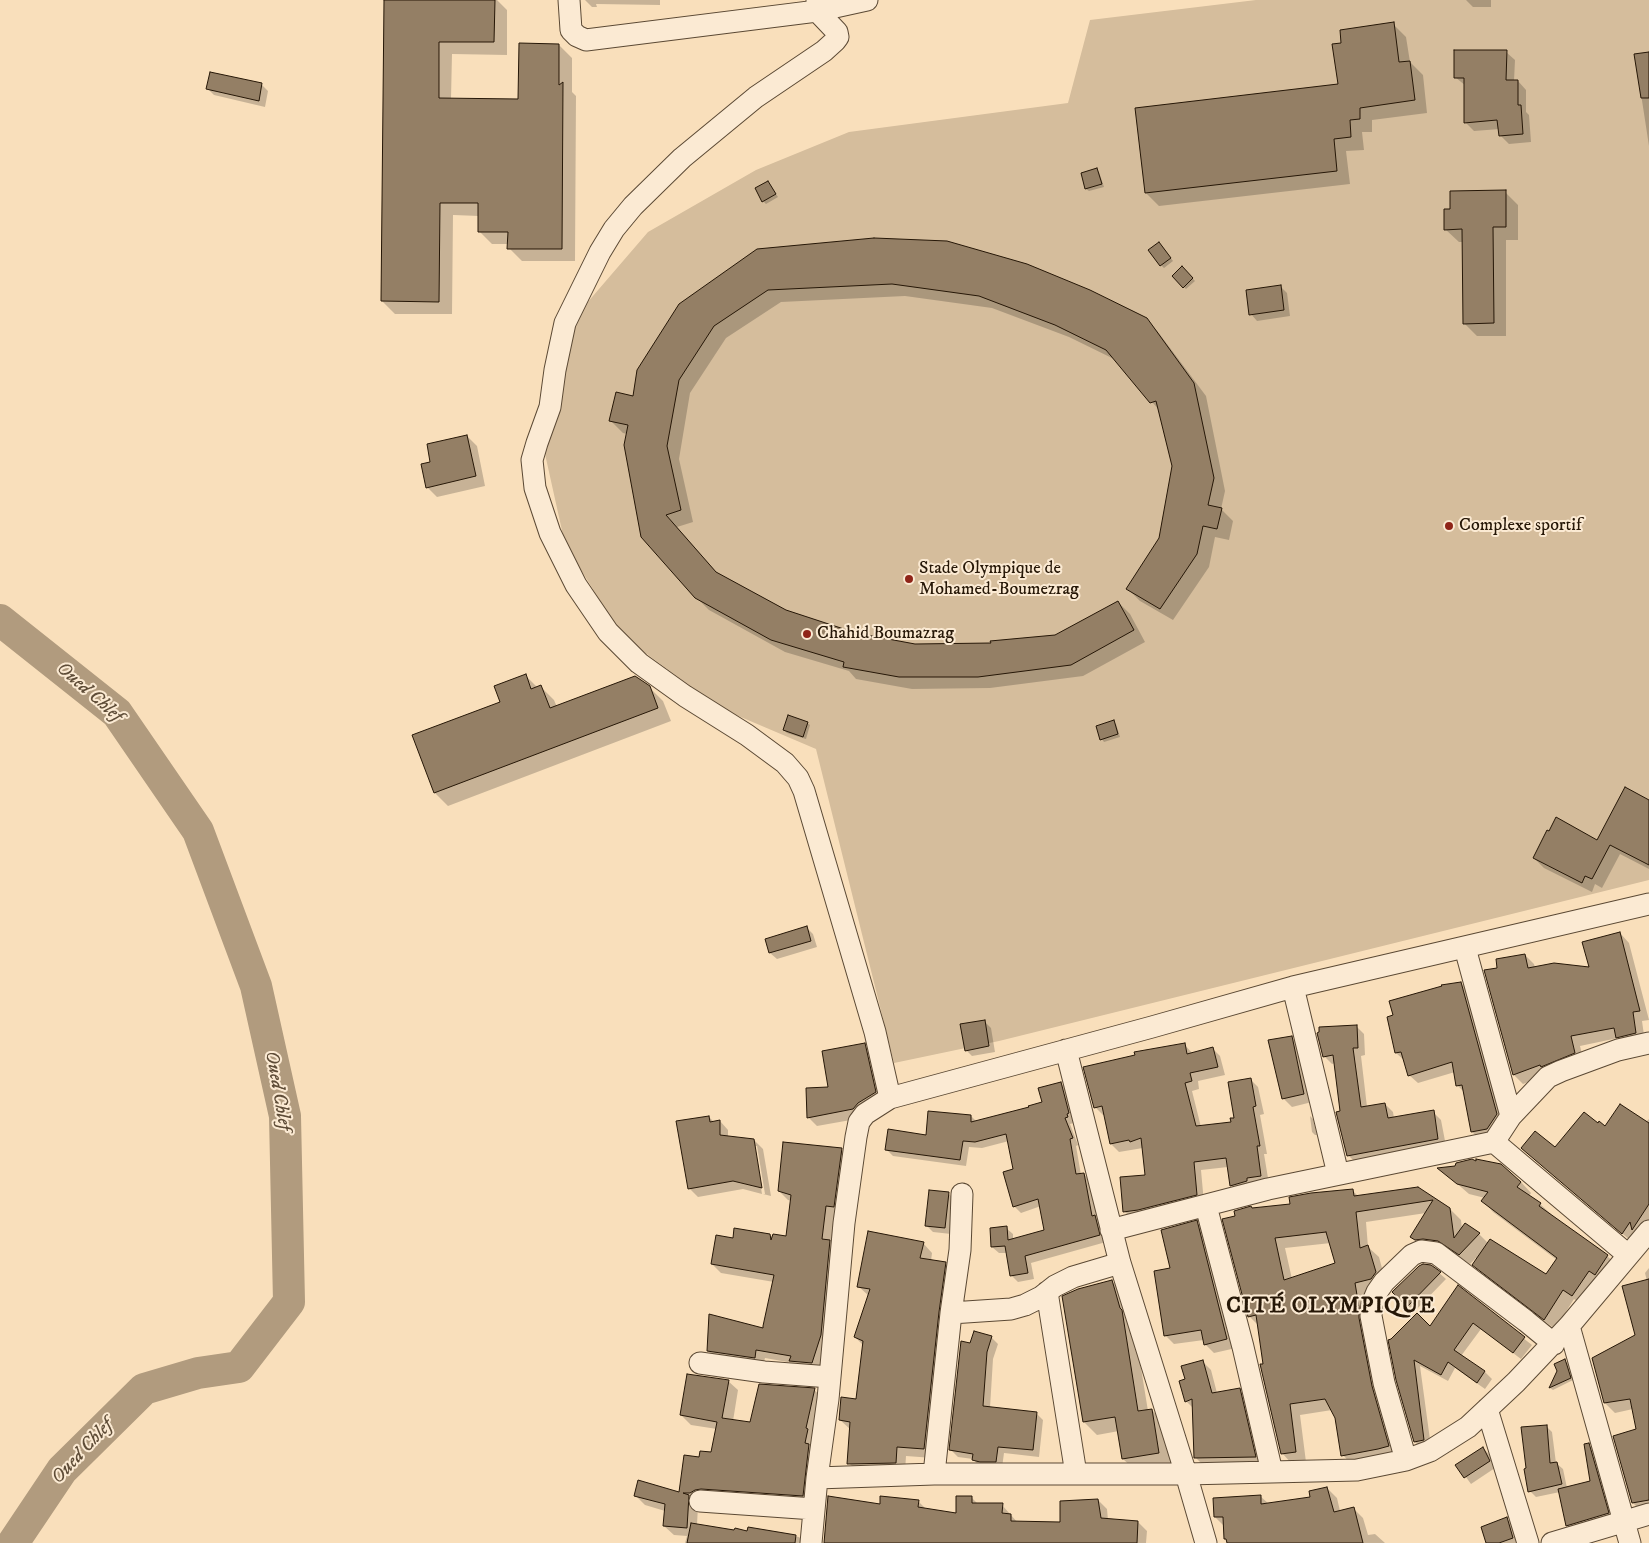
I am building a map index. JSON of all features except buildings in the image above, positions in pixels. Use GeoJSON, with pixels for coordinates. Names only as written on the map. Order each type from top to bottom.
{"type":"FeatureCollection","features":[{"type":"Feature","properties":{"kind":"street"},"geometry":{"type":"LineString","coordinates":[[569,0],[571,30],[576,36],[586,40],[867,0]]}},
{"type":"Feature","properties":{"kind":"street"},"geometry":{"type":"LineString","coordinates":[[817,6],[837,32],[838,37],[835,41],[794,72],[756,97],[682,158],[633,206],[614,229],[600,252],[565,323],[555,370],[550,407],[532,460],[535,488],[550,533],[576,585],[608,632],[639,663],[685,696],[748,735],[785,763],[798,778],[804,792],[872,1023],[890,1098]]}},
{"type":"Feature","properties":{"kind":"street"},"geometry":{"type":"LineString","coordinates":[[811,1543],[830,1377],[844,1223],[856,1137],[860,1122],[865,1114],[890,1098],[1293,987],[1649,904]]}},
{"type":"Feature","properties":{"kind":"street"},"geometry":{"type":"LineString","coordinates":[[1465,948],[1511,1116]]}},
{"type":"Feature","properties":{"kind":"street"},"geometry":{"type":"LineString","coordinates":[[1293,987],[1338,1174]]}},
{"type":"Feature","properties":{"kind":"street"},"geometry":{"type":"LineString","coordinates":[[1111,1230],[1268,1189],[1494,1142],[1511,1116],[1548,1077],[1618,1050],[1649,1043]]}},
{"type":"Feature","properties":{"kind":"street"},"geometry":{"type":"LineString","coordinates":[[1066,1050],[1084,1129],[1120,1263],[1206,1543]]}},
{"type":"Feature","properties":{"kind":"street"},"geometry":{"type":"LineString","coordinates":[[1494,1142],[1628,1255]]}},
{"type":"Feature","properties":{"kind":"street"},"geometry":{"type":"LineString","coordinates":[[934,1474],[951,1313],[960,1250],[962,1194]]}},
{"type":"Feature","properties":{"kind":"street"},"geometry":{"type":"LineString","coordinates":[[1206,1206],[1243,1347],[1272,1472]]}},
{"type":"Feature","properties":{"kind":"street"},"geometry":{"type":"LineString","coordinates":[[817,1478],[934,1474],[1186,1474],[1357,1470],[1406,1460],[1430,1451],[1468,1427],[1488,1409],[1554,1344],[1649,1231]]}},
{"type":"Feature","properties":{"kind":"street"},"geometry":{"type":"LineString","coordinates":[[1406,1460],[1384,1383],[1371,1316],[1372,1304],[1377,1292],[1384,1282],[1412,1255],[1422,1251],[1436,1254],[1554,1344]]}},
{"type":"Feature","properties":{"kind":"street"},"geometry":{"type":"LineString","coordinates":[[951,1313],[1011,1309],[1025,1305],[1073,1277],[1120,1263]]}},
{"type":"Feature","properties":{"kind":"street"},"geometry":{"type":"LineString","coordinates":[[1047,1292],[1076,1474]]}},
{"type":"Feature","properties":{"kind":"street"},"geometry":{"type":"LineString","coordinates":[[1569,1326],[1630,1543]]}},
{"type":"Feature","properties":{"kind":"street"},"geometry":{"type":"LineString","coordinates":[[700,1363],[764,1372],[830,1377]]}},
{"type":"Feature","properties":{"kind":"street"},"geometry":{"type":"LineString","coordinates":[[1488,1409],[1528,1543]]}},
{"type":"Feature","properties":{"kind":"street"},"geometry":{"type":"LineString","coordinates":[[700,1501],[814,1509]]}},
{"type":"Feature","properties":{"kind":"street"},"geometry":{"type":"LineString","coordinates":[[1552,1543],[1649,1514]]}},
{"type":"Feature","properties":{"kind":"shaded area"},"geometry":{"type":"Polygon","coordinates":[[[1256,0],[1649,0],[1649,880],[999,1041],[894,1063],[816,749],[722,709],[622,636],[565,544],[545,454],[568,325],[648,232],[756,170],[849,132],[1068,103],[1090,20],[1256,0]]]}},
{"type":"Feature","properties":{"kind":"waterway","name":"Oued Chlef"},"geometry":{"type":"LineString","coordinates":[[0,620],[117,713],[198,831],[256,986],[285,1116],[289,1302],[239,1367],[198,1373],[144,1389],[62,1470],[13,1543]]}},
{"type":"Feature","properties":{"kind":"place","name":"Complexe sportif"},"geometry":{"type":"Point","coordinates":[1449,526]}},
{"type":"Feature","properties":{"kind":"place","name":"Stade Olympique de Mohamed-Boumezrag"},"geometry":{"type":"Point","coordinates":[909,579]}},
{"type":"Feature","properties":{"kind":"place","name":"Chahid Boumazrag"},"geometry":{"type":"Point","coordinates":[807,634]}},
{"type":"Feature","properties":{"kind":"district","name":"CITÉ OLYMPIQUE"},"geometry":{"type":"Point","coordinates":[1331,1307]}}]}
